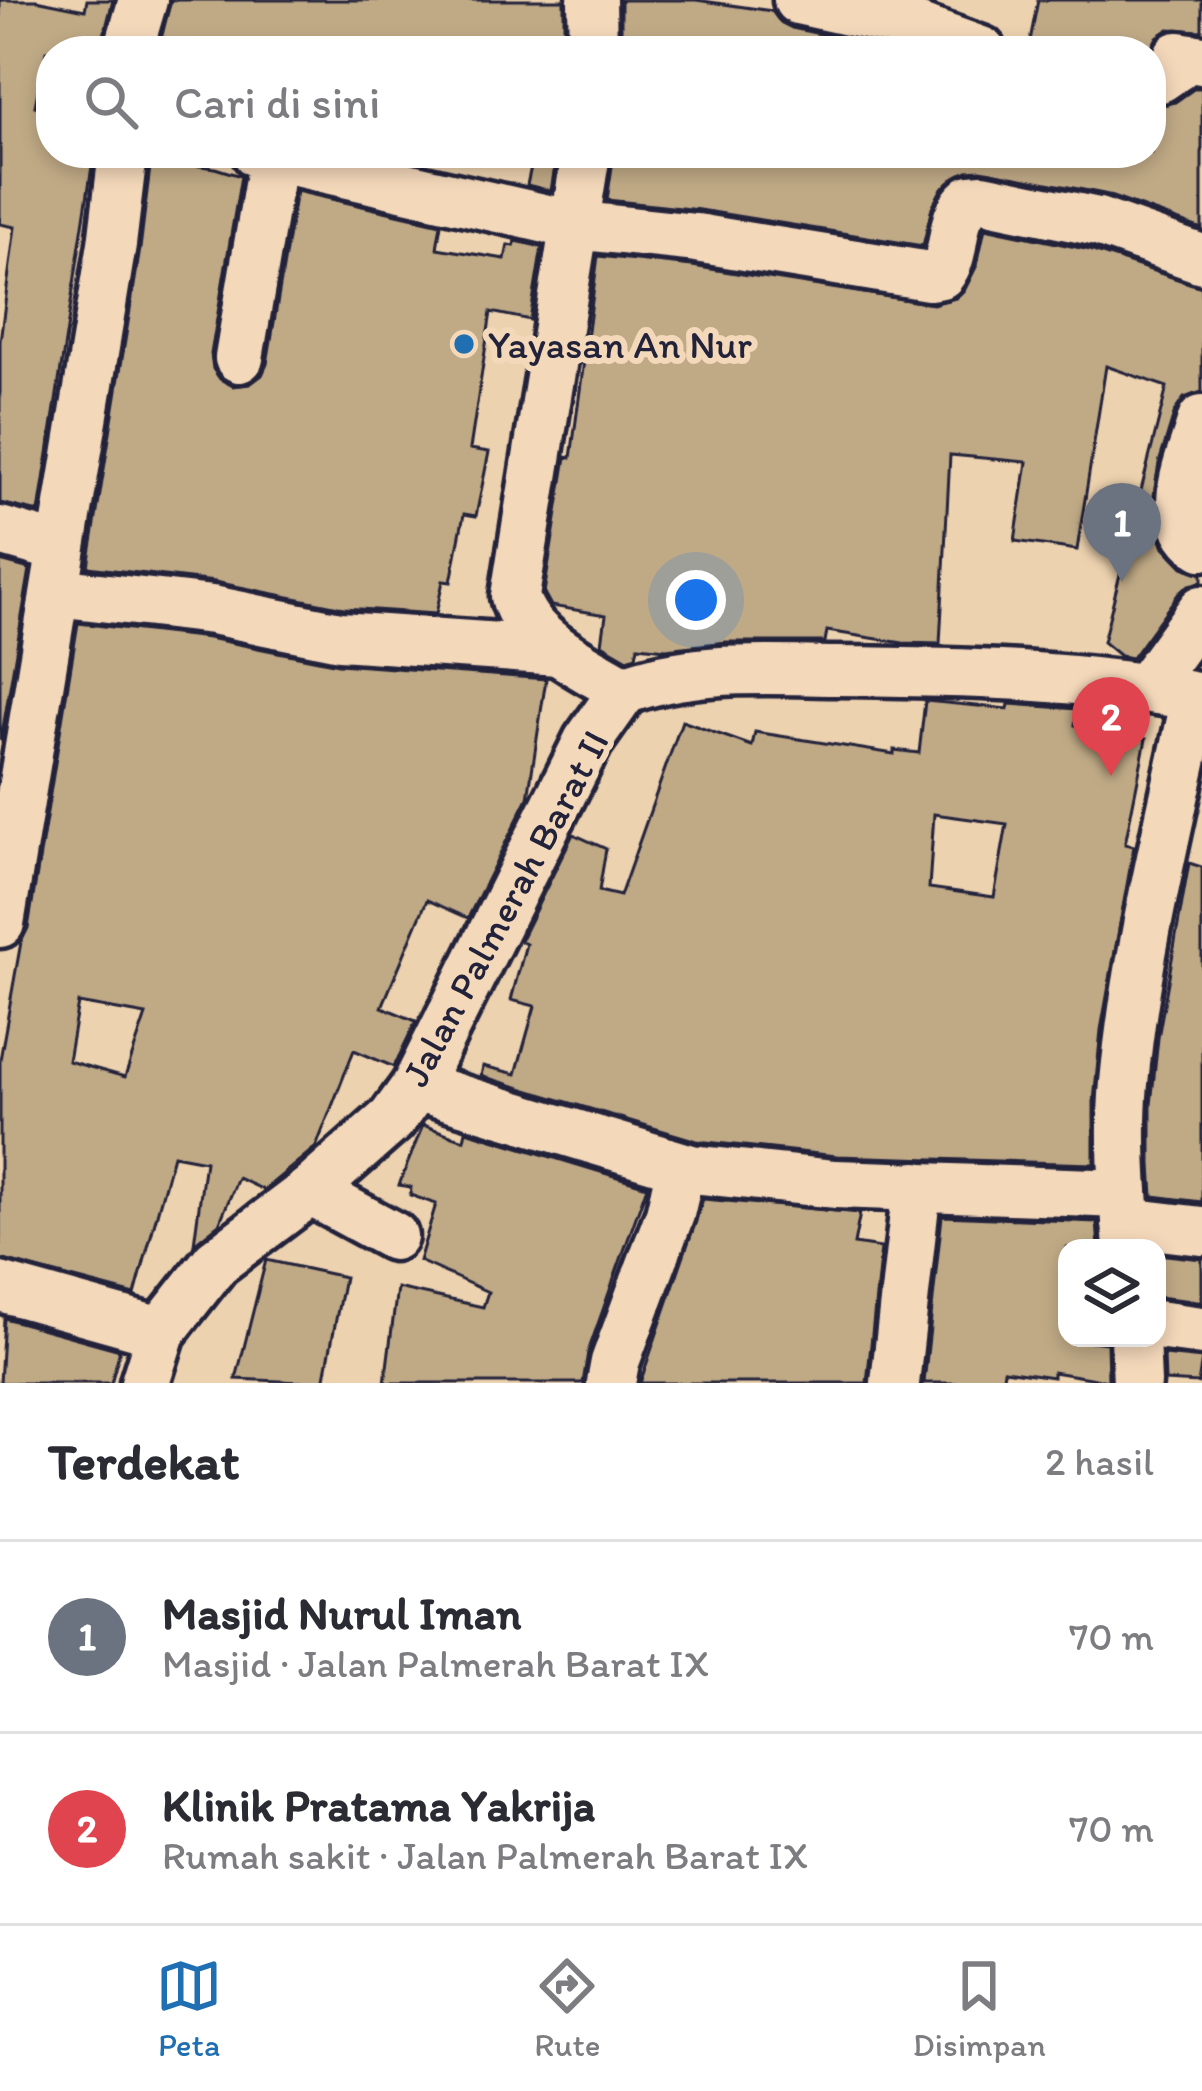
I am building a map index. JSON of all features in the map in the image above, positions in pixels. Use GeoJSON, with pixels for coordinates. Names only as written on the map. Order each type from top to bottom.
{"type":"FeatureCollection","features":[{"type":"Feature","properties":{"kind":"street"},"geometry":{"type":"LineString","coordinates":[[132,36],[143,0]]}},
{"type":"Feature","properties":{"kind":"street"},"geometry":{"type":"LineString","coordinates":[[592,0],[593,36]]}},
{"type":"Feature","properties":{"kind":"street"},"geometry":{"type":"LineString","coordinates":[[797,0],[903,22],[941,36]]}},
{"type":"Feature","properties":{"kind":"street"},"geometry":{"type":"LineString","coordinates":[[1166,74],[1176,67],[1178,56],[1202,60]]}},
{"type":"Feature","properties":{"kind":"street"},"geometry":{"type":"LineString","coordinates":[[0,922],[15,752],[58,570],[121,168]]}},
{"type":"Feature","properties":{"kind":"street"},"geometry":{"type":"LineString","coordinates":[[239,358],[263,168]]}},
{"type":"Feature","properties":{"kind":"street"},"geometry":{"type":"LineString","coordinates":[[322,168],[573,225],[696,238],[936,276],[948,265],[957,215],[971,199],[983,198],[1098,222],[1202,259]]}},
{"type":"Feature","properties":{"kind":"street"},"geometry":{"type":"LineString","coordinates":[[583,168],[515,596],[518,610],[559,651],[624,690],[661,676],[758,670],[972,674],[1147,686],[1199,698],[1138,967],[1124,1088],[1126,1221]]}},
{"type":"Feature","properties":{"kind":"street"},"geometry":{"type":"LineString","coordinates":[[1202,421],[1180,498],[1187,530],[1202,546]]}},
{"type":"Feature","properties":{"kind":"street"},"geometry":{"type":"LineString","coordinates":[[0,531],[58,570],[212,610],[340,636],[559,651]]}},
{"type":"Feature","properties":{"kind":"street"},"geometry":{"type":"LineString","coordinates":[[1147,686],[1202,610]]}},
{"type":"Feature","properties":{"kind":"street","name":"Jalan Palmerah Barat II"},"geometry":{"type":"LineString","coordinates":[[145,1383],[161,1333],[216,1262],[310,1191],[392,1118],[416,1086],[588,741],[624,690]]}},
{"type":"Feature","properties":{"kind":"street"},"geometry":{"type":"LineString","coordinates":[[416,1086],[681,1167],[835,1184],[917,1186],[1202,1231]]}},
{"type":"Feature","properties":{"kind":"street"},"geometry":{"type":"LineString","coordinates":[[611,1383],[620,1346],[670,1214],[681,1167]]}},
{"type":"Feature","properties":{"kind":"street"},"geometry":{"type":"LineString","coordinates":[[895,1383],[917,1186]]}},
{"type":"Feature","properties":{"kind":"street"},"geometry":{"type":"LineString","coordinates":[[310,1191],[393,1236]]}},
{"type":"Feature","properties":{"kind":"street"},"geometry":{"type":"LineString","coordinates":[[0,1287],[161,1333]]}},
{"type":"Feature","properties":{"kind":"street"},"geometry":{"type":"LineString","coordinates":[[1166,1325],[1202,1331]]}},
{"type":"Feature","properties":{"kind":"street"},"geometry":{"type":"LineString","coordinates":[[1136,1347],[1138,1383]]}},
{"type":"Feature","properties":{"kind":"building"},"geometry":{"type":"Polygon","coordinates":[[[0,0],[36,0],[85,10],[87,0],[113,0],[104,36],[36,36],[36,168],[92,168],[39,512],[0,503],[0,341],[15,227],[0,224],[0,0]]]}},
{"type":"Feature","properties":{"kind":"building"},"geometry":{"type":"Polygon","coordinates":[[[171,0],[564,0],[564,36],[162,36],[171,0]]]}},
{"type":"Feature","properties":{"kind":"building"},"geometry":{"type":"Polygon","coordinates":[[[621,0],[696,0],[772,11],[792,28],[830,36],[621,36],[621,0]]]}},
{"type":"Feature","properties":{"kind":"building"},"geometry":{"type":"Polygon","coordinates":[[[1038,0],[1202,0],[1202,31],[1169,29],[1158,36],[1031,36],[1038,0]]]}},
{"type":"Feature","properties":{"kind":"building"},"geometry":{"type":"Polygon","coordinates":[[[1202,88],[1202,229],[1104,194],[981,170],[967,171],[942,188],[923,246],[607,200],[612,168],[1166,168],[1166,104],[1202,88]]]}},
{"type":"Feature","properties":{"kind":"building"},"geometry":{"type":"Polygon","coordinates":[[[150,168],[215,168],[241,176],[211,354],[213,369],[233,386],[250,384],[267,364],[296,191],[441,224],[437,248],[505,259],[508,245],[516,241],[542,247],[530,320],[491,312],[470,449],[489,452],[476,516],[464,514],[451,582],[443,581],[436,614],[344,608],[215,582],[88,567],[150,168]]]}},
{"type":"Feature","properties":{"kind":"building"},"geometry":{"type":"Polygon","coordinates":[[[531,168],[555,168],[551,191],[527,185],[531,168]]]}},
{"type":"Feature","properties":{"kind":"building"},"geometry":{"type":"Polygon","coordinates":[[[985,228],[1090,250],[1202,287],[1202,392],[1184,398],[1175,411],[1153,502],[1164,547],[1183,567],[1202,574],[1202,582],[1179,593],[1132,658],[1120,656],[1103,642],[1167,387],[1106,366],[1077,550],[1015,541],[1027,462],[950,455],[940,644],[827,631],[825,642],[638,646],[636,656],[628,659],[602,644],[606,615],[551,606],[544,593],[566,457],[571,458],[598,256],[933,304],[956,298],[965,289],[977,265],[985,228]]]}},
{"type":"Feature","properties":{"kind":"building"},"geometry":{"type":"Polygon","coordinates":[[[0,561],[30,569],[1,740],[0,739],[0,561]]]}},
{"type":"Feature","properties":{"kind":"building"},"geometry":{"type":"Polygon","coordinates":[[[78,623],[208,638],[338,664],[546,679],[528,798],[468,918],[427,900],[382,1007],[416,1021],[394,1067],[354,1050],[316,1147],[264,1190],[238,1178],[219,1224],[194,1244],[205,1161],[173,1155],[135,1295],[0,1259],[0,1060],[21,942],[28,928],[78,623]],[[78,1003],[68,1061],[125,1077],[146,1015],[78,1003]]]}},
{"type":"Feature","properties":{"kind":"building"},"geometry":{"type":"Polygon","coordinates":[[[925,701],[1008,709],[1009,704],[1077,709],[1075,725],[1146,739],[1125,844],[1134,846],[1101,1030],[1094,1164],[837,1156],[697,1141],[481,1076],[483,1066],[516,1074],[535,1006],[511,1000],[526,944],[520,941],[573,834],[606,849],[599,891],[620,896],[682,721],[752,746],[755,732],[894,754],[894,750],[919,753],[925,701]],[[934,814],[929,888],[994,897],[1007,824],[934,814]]]}},
{"type":"Feature","properties":{"kind":"building"},"geometry":{"type":"Polygon","coordinates":[[[1189,863],[1202,867],[1202,1202],[1153,1196],[1151,1164],[1158,1038],[1189,863]]]}},
{"type":"Feature","properties":{"kind":"building"},"geometry":{"type":"Polygon","coordinates":[[[423,1125],[464,1140],[466,1131],[647,1186],[588,1352],[583,1383],[385,1383],[397,1288],[483,1307],[488,1292],[419,1261],[436,1204],[410,1195],[411,1187],[399,1185],[423,1125]]]}},
{"type":"Feature","properties":{"kind":"building"},"geometry":{"type":"Polygon","coordinates":[[[703,1199],[860,1213],[854,1244],[881,1248],[867,1383],[640,1383],[703,1199]]]}},
{"type":"Feature","properties":{"kind":"building"},"geometry":{"type":"Polygon","coordinates":[[[942,1216],[1097,1222],[1098,1239],[1058,1239],[1058,1347],[1107,1347],[1108,1381],[1004,1370],[1002,1383],[924,1383],[942,1216]]]}},
{"type":"Feature","properties":{"kind":"building"},"geometry":{"type":"Polygon","coordinates":[[[1166,1255],[1202,1259],[1202,1302],[1166,1298],[1166,1255]]]}},
{"type":"Feature","properties":{"kind":"building"},"geometry":{"type":"Polygon","coordinates":[[[266,1260],[344,1277],[324,1383],[236,1379],[266,1260]]]}},
{"type":"Feature","properties":{"kind":"building"},"geometry":{"type":"Polygon","coordinates":[[[4,1318],[120,1350],[111,1383],[0,1383],[4,1318]]]}},
{"type":"Feature","properties":{"kind":"building"},"geometry":{"type":"Polygon","coordinates":[[[1164,1355],[1202,1359],[1198,1383],[1165,1381],[1164,1355]]]}},
{"type":"Feature","properties":{"kind":"place","name":"Yayasan An Nur"},"geometry":{"type":"Point","coordinates":[464,344]}},
{"type":"Feature","properties":{"kind":"place","name":"Masjid Nurul Iman"},"geometry":{"type":"Point","coordinates":[1122,582]}},
{"type":"Feature","properties":{"kind":"place","name":"Klinik Pratama Yakrija"},"geometry":{"type":"Point","coordinates":[1111,776]}}]}
